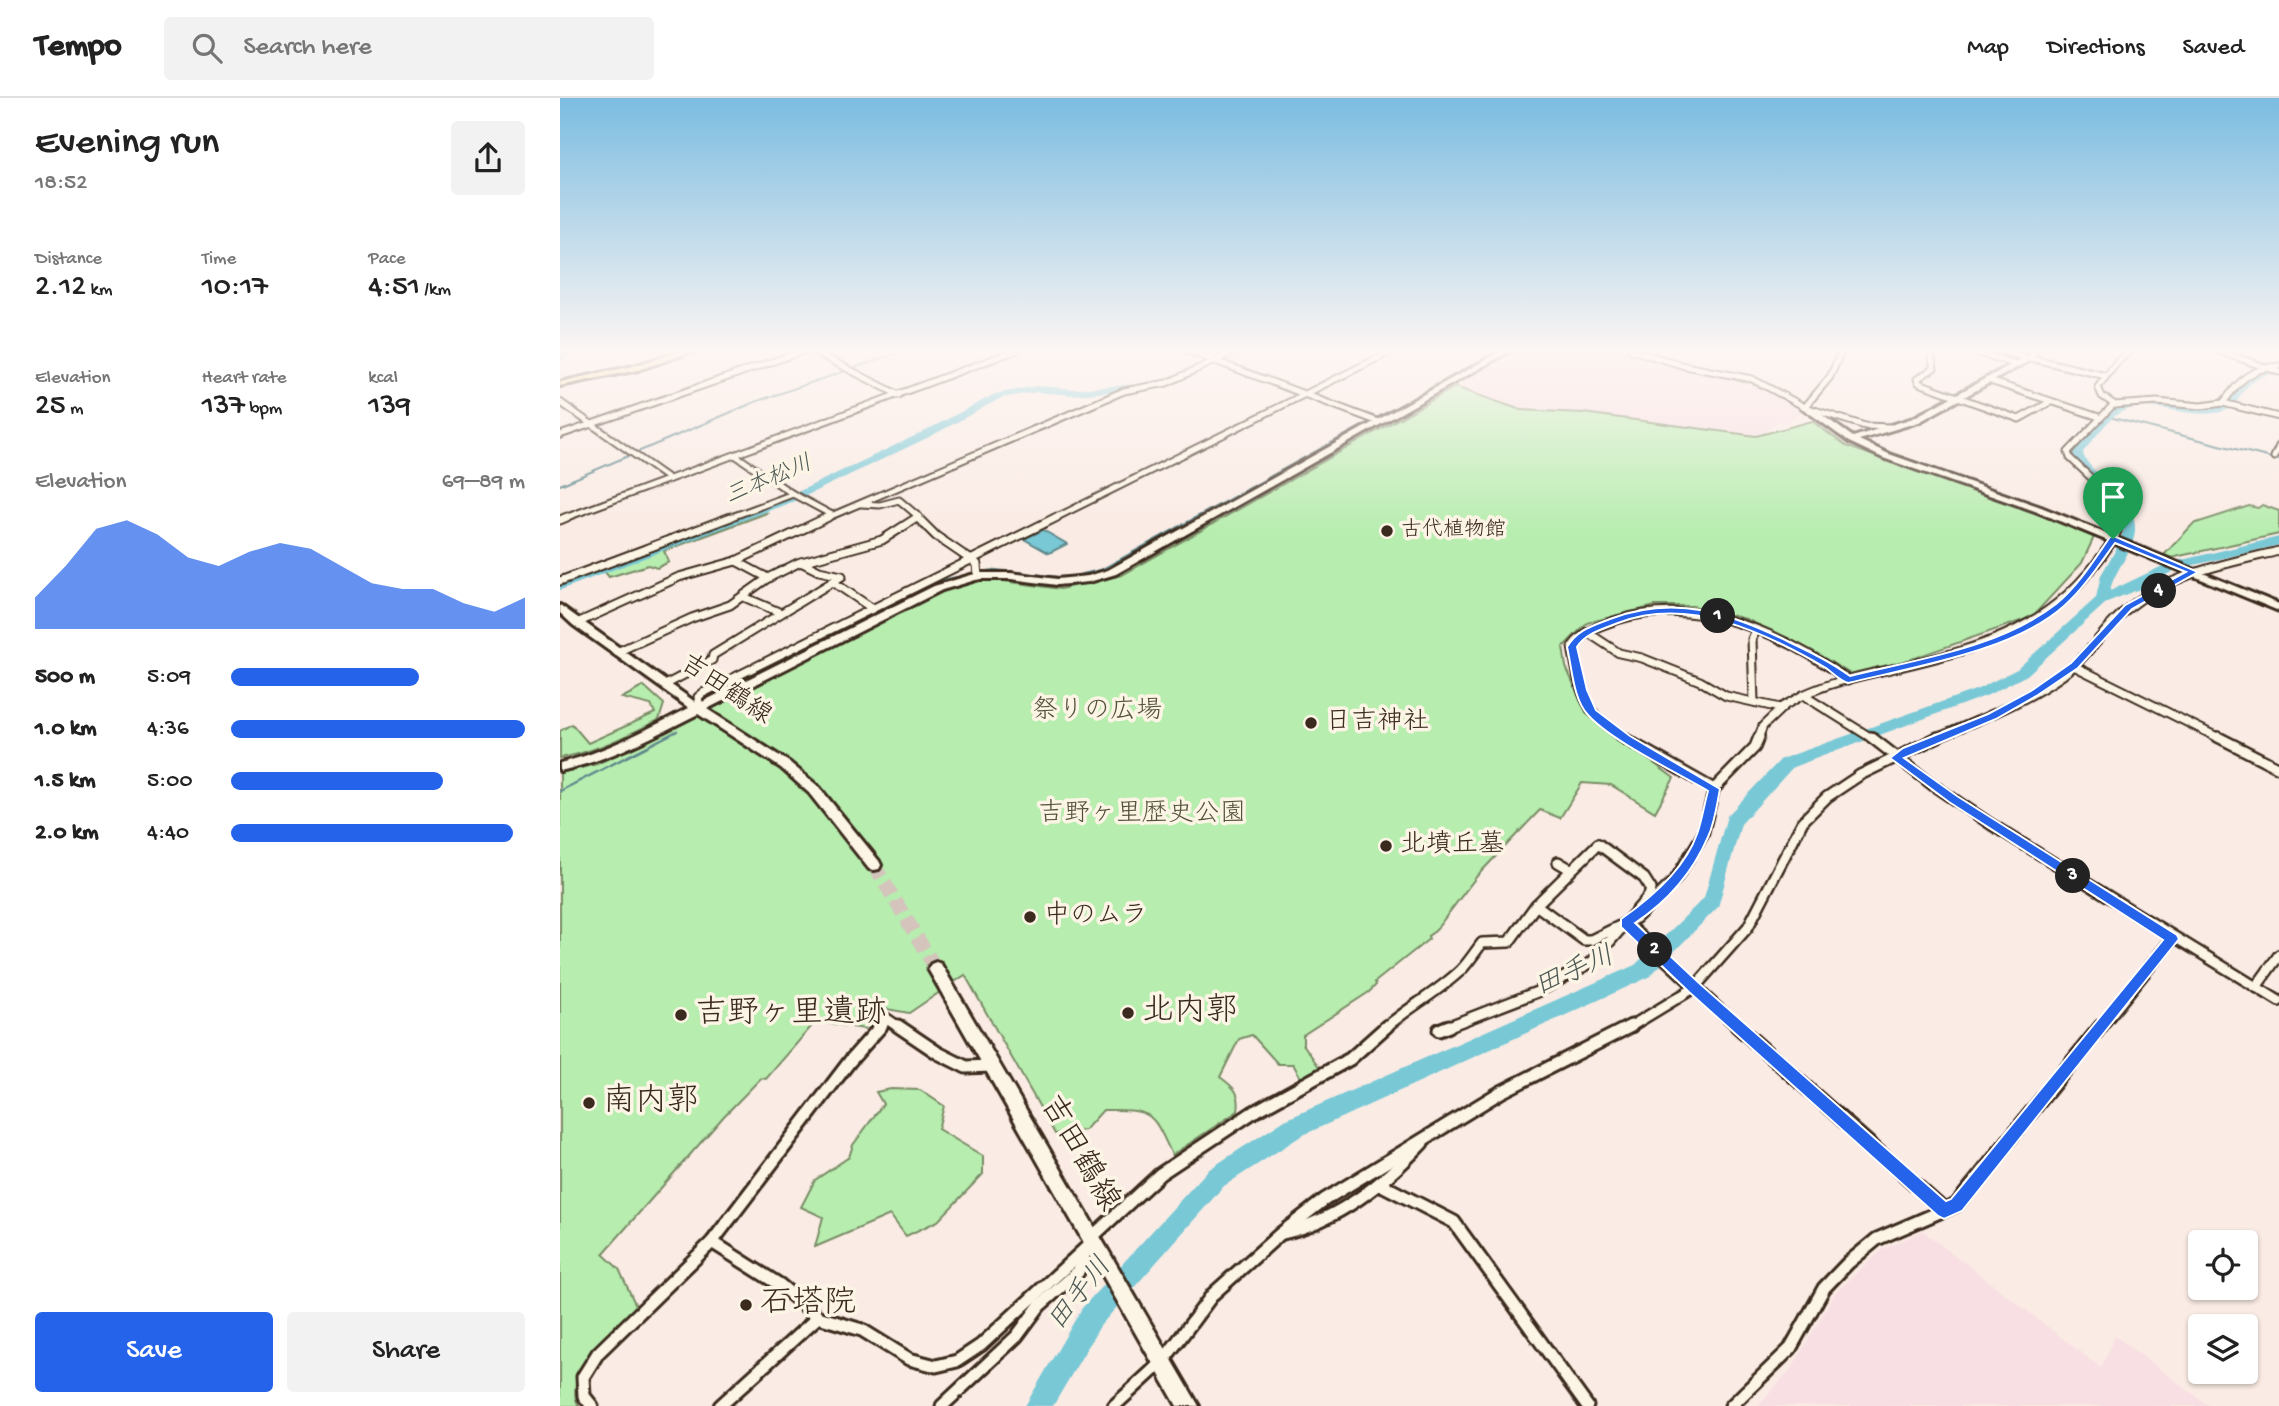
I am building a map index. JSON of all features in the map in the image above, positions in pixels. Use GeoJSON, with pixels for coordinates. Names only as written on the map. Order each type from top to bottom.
{"type":"FeatureCollection","features":[{"type":"Feature","properties":{"kind":"main road"},"geometry":{"type":"LineString","coordinates":[[1852,440],[1892,427]]}},
{"type":"Feature","properties":{"kind":"main road","name":"吉田鶴線"},"geometry":{"type":"LineString","coordinates":[[1089,1242],[1163,1361]]}},
{"type":"Feature","properties":{"kind":"street"},"geometry":{"type":"LineString","coordinates":[[572,411],[669,479]]}},
{"type":"Feature","properties":{"kind":"street"},"geometry":{"type":"LineString","coordinates":[[560,435],[632,411]]}},
{"type":"Feature","properties":{"kind":"street"},"geometry":{"type":"LineString","coordinates":[[560,520],[855,411]]}},
{"type":"Feature","properties":{"kind":"street"},"geometry":{"type":"LineString","coordinates":[[577,623],[666,582],[736,561],[832,515],[1077,411]]}},
{"type":"Feature","properties":{"kind":"street"},"geometry":{"type":"LineString","coordinates":[[700,708],[698,697],[703,693],[1273,411]]}},
{"type":"Feature","properties":{"kind":"street"},"geometry":{"type":"LineString","coordinates":[[1349,411],[1379,422]]}},
{"type":"Feature","properties":{"kind":"street"},"geometry":{"type":"LineString","coordinates":[[560,767],[621,748],[937,588],[978,572],[1057,582],[1089,579],[1112,572],[1399,411]]}},
{"type":"Feature","properties":{"kind":"street"},"geometry":{"type":"LineString","coordinates":[[1811,411],[1852,440],[1909,466],[2038,509],[2279,608]]}},
{"type":"Feature","properties":{"kind":"street"},"geometry":{"type":"LineString","coordinates":[[1818,411],[1865,426],[1892,427],[1916,420],[1932,411]]}},
{"type":"Feature","properties":{"kind":"street"},"geometry":{"type":"LineString","coordinates":[[1996,411],[2019,419],[2034,411]]}},
{"type":"Feature","properties":{"kind":"street"},"geometry":{"type":"LineString","coordinates":[[2080,411],[2099,417]]}},
{"type":"Feature","properties":{"kind":"street"},"geometry":{"type":"LineString","coordinates":[[1587,632],[1619,653],[1700,681],[1726,696],[1780,708],[1803,695],[1848,680],[1962,651],[2021,630],[2060,605],[2085,579],[2113,539],[2118,523],[2114,507],[2105,492],[2070,458],[2068,452],[2107,411]]}},
{"type":"Feature","properties":{"kind":"street"},"geometry":{"type":"LineString","coordinates":[[2255,411],[2279,417]]}},
{"type":"Feature","properties":{"kind":"street"},"geometry":{"type":"LineString","coordinates":[[2274,457],[2279,446]]}},
{"type":"Feature","properties":{"kind":"street"},"geometry":{"type":"LineString","coordinates":[[735,455],[793,494],[832,515]]}},
{"type":"Feature","properties":{"kind":"street"},"geometry":{"type":"LineString","coordinates":[[560,581],[793,494]]}},
{"type":"Feature","properties":{"kind":"street"},"geometry":{"type":"LineString","coordinates":[[858,504],[880,505],[899,500],[936,536],[973,561],[978,572]]}},
{"type":"Feature","properties":{"kind":"street"},"geometry":{"type":"LineString","coordinates":[[617,652],[744,597],[768,578],[802,562],[882,540],[898,528],[919,519]]}},
{"type":"Feature","properties":{"kind":"street"},"geometry":{"type":"LineString","coordinates":[[1114,1406],[1163,1361],[1213,1294],[1280,1234],[1324,1200],[1501,1092],[1621,1032],[1694,988],[1748,927],[1790,848],[1793,836],[1825,798],[1907,751],[1992,716],[2035,693],[2074,666],[2129,607],[2193,572],[2279,551]]}},
{"type":"Feature","properties":{"kind":"street"},"geometry":{"type":"LineString","coordinates":[[736,561],[768,578]]}},
{"type":"Feature","properties":{"kind":"street"},"geometry":{"type":"LineString","coordinates":[[665,685],[712,660],[712,654],[842,576],[819,572],[802,562]]}},
{"type":"Feature","properties":{"kind":"street"},"geometry":{"type":"LineString","coordinates":[[833,582],[873,609]]}},
{"type":"Feature","properties":{"kind":"street"},"geometry":{"type":"LineString","coordinates":[[744,597],[781,613]]}},
{"type":"Feature","properties":{"kind":"street"},"geometry":{"type":"LineString","coordinates":[[1714,789],[1626,738],[1589,710],[1572,647],[1577,639],[1587,632],[1631,615],[1659,610],[1693,611],[1722,617],[1756,630],[1830,666],[1848,680]]}},
{"type":"Feature","properties":{"kind":"street","name":"吉田鶴線"},"geometry":{"type":"LineString","coordinates":[[562,613],[785,765],[814,790],[874,865]]}},
{"type":"Feature","properties":{"kind":"street"},"geometry":{"type":"LineString","coordinates":[[1754,702],[1752,639],[1756,630]]}},
{"type":"Feature","properties":{"kind":"street"},"geometry":{"type":"LineString","coordinates":[[777,656],[787,664]]}},
{"type":"Feature","properties":{"kind":"street"},"geometry":{"type":"LineString","coordinates":[[2074,666],[2279,768]]}},
{"type":"Feature","properties":{"kind":"street"},"geometry":{"type":"LineString","coordinates":[[1803,695],[1829,707],[1953,799],[2172,939],[2279,1001]]}},
{"type":"Feature","properties":{"kind":"street"},"geometry":{"type":"LineString","coordinates":[[1536,905],[1584,940],[1591,940],[1626,923],[1651,906],[1675,880],[1694,852],[1703,834],[1714,789],[1723,783],[1737,764],[1755,747],[1763,726],[1784,706]]}},
{"type":"Feature","properties":{"kind":"street"},"geometry":{"type":"LineString","coordinates":[[712,1242],[780,1285],[818,1317],[862,1330],[909,1359],[936,1366],[957,1361],[981,1345],[1160,1174],[1252,1113],[1350,1059],[1406,1009],[1463,968],[1482,943],[1509,942],[1536,905],[1598,844],[1644,878],[1651,889],[1649,896],[1592,962],[1537,992],[1438,1030]]}},
{"type":"Feature","properties":{"kind":"street"},"geometry":{"type":"LineString","coordinates":[[1558,862],[1570,869]]}},
{"type":"Feature","properties":{"kind":"street"},"geometry":{"type":"LineString","coordinates":[[1626,923],[1694,988],[1944,1210]]}},
{"type":"Feature","properties":{"kind":"street"},"geometry":{"type":"LineString","coordinates":[[1731,1406],[1790,1349],[1824,1288],[1848,1263],[1877,1240],[1956,1205],[2172,939]]}},
{"type":"Feature","properties":{"kind":"street"},"geometry":{"type":"LineString","coordinates":[[2256,987],[2279,955]]}},
{"type":"Feature","properties":{"kind":"street","name":"吉田鶴線"},"geometry":{"type":"LineString","coordinates":[[936,969],[1089,1242]]}},
{"type":"Feature","properties":{"kind":"street"},"geometry":{"type":"LineString","coordinates":[[592,1406],[584,1396],[583,1377],[598,1353],[712,1242],[850,1061],[887,1019],[938,1053],[966,1067],[991,1066]]}},
{"type":"Feature","properties":{"kind":"street"},"geometry":{"type":"LineString","coordinates":[[1280,1234],[1303,1230],[1380,1184],[1428,1135]]}},
{"type":"Feature","properties":{"kind":"street"},"geometry":{"type":"LineString","coordinates":[[1380,1184],[1454,1222],[1587,1406]]}},
{"type":"Feature","properties":{"kind":"street"},"geometry":{"type":"LineString","coordinates":[[942,1406],[1017,1336],[1040,1304],[1078,1272],[1089,1242]]}},
{"type":"Feature","properties":{"kind":"street"},"geometry":{"type":"LineString","coordinates":[[720,1406],[818,1317]]}},
{"type":"Feature","properties":{"kind":"street","name":"吉田鶴線"},"geometry":{"type":"LineString","coordinates":[[1163,1361],[1189,1406]]}},
{"type":"Feature","properties":{"kind":"shaded area"},"geometry":{"type":"Polygon","coordinates":[[[1543,411],[1802,411],[1787,423],[1780,421],[1763,433],[1754,435],[1583,413],[1543,411]]]}},
{"type":"Feature","properties":{"kind":"shaded area"},"geometry":{"type":"Polygon","coordinates":[[[1923,1231],[2101,1368],[2115,1336],[2209,1406],[1758,1406],[1792,1368],[1835,1293],[1883,1249],[1923,1231]]]}},
{"type":"Feature","properties":{"kind":"green space","name":"吉野ヶ里歴史公園"},"geometry":{"type":"Polygon","coordinates":[[[1412,411],[1583,413],[1756,436],[1812,421],[1846,446],[2043,516],[2094,537],[2082,563],[2032,617],[1857,678],[1814,652],[1746,619],[1693,606],[1655,606],[1587,623],[1563,647],[1566,667],[1587,714],[1674,778],[1655,812],[1611,785],[1582,783],[1560,818],[1540,810],[1477,876],[1435,931],[1428,936],[1429,939],[1375,982],[1376,985],[1369,992],[1303,1035],[1303,1044],[1319,1067],[1316,1073],[1302,1080],[1293,1064],[1278,1064],[1252,1035],[1239,1039],[1220,1077],[1235,1091],[1238,1111],[1172,1155],[1155,1122],[1142,1112],[1103,1110],[1085,1130],[1055,1134],[965,975],[909,1013],[887,1009],[864,1029],[816,1021],[766,1079],[761,1078],[724,1116],[603,1254],[619,1269],[637,1308],[593,1352],[584,1366],[577,1380],[575,1394],[579,1406],[560,1406],[560,773],[597,764],[669,730],[940,590],[973,581],[1004,581],[1060,589],[1122,575],[1412,411]]]}},
{"type":"Feature","properties":{"kind":"green space"},"geometry":{"type":"Polygon","coordinates":[[[2262,505],[2279,511],[2279,534],[2171,558],[2164,555],[2193,524],[2249,506],[2258,508],[2262,505]]]}},
{"type":"Feature","properties":{"kind":"green space"},"geometry":{"type":"Polygon","coordinates":[[[767,513],[664,551],[669,562],[657,568],[648,565],[609,577],[604,571],[767,513]]]}},
{"type":"Feature","properties":{"kind":"green space"},"geometry":{"type":"Polygon","coordinates":[[[644,686],[664,704],[659,720],[599,747],[560,758],[560,731],[572,724],[588,743],[655,713],[651,705],[622,698],[644,686]]]}},
{"type":"Feature","properties":{"kind":"green space"},"geometry":{"type":"Polygon","coordinates":[[[891,1089],[920,1090],[944,1106],[938,1129],[983,1156],[983,1174],[938,1221],[906,1236],[890,1215],[815,1247],[823,1217],[801,1207],[815,1180],[849,1157],[853,1145],[883,1104],[876,1092],[891,1089]]]}},
{"type":"Feature","properties":{"kind":"water"},"geometry":{"type":"Polygon","coordinates":[[[1043,530],[1067,544],[1049,553],[1024,539],[1043,530]]]}},
{"type":"Feature","properties":{"kind":"waterway"},"geometry":{"type":"LineString","coordinates":[[560,485],[734,411]]}},
{"type":"Feature","properties":{"kind":"waterway","name":"三本松川"},"geometry":{"type":"LineString","coordinates":[[560,586],[793,498],[970,411]]}},
{"type":"Feature","properties":{"kind":"waterway"},"geometry":{"type":"LineString","coordinates":[[1193,519],[1389,411]]}},
{"type":"Feature","properties":{"kind":"waterway"},"geometry":{"type":"LineString","coordinates":[[2102,599],[2108,575],[2125,544],[2129,532],[2128,521],[2117,499],[2078,458],[2078,451],[2115,411]]}},
{"type":"Feature","properties":{"kind":"waterway"},"geometry":{"type":"LineString","coordinates":[[2109,417],[2279,460]]}},
{"type":"Feature","properties":{"kind":"waterway"},"geometry":{"type":"LineString","coordinates":[[716,691],[943,580],[994,570],[1066,578],[1101,570],[1197,517]]}},
{"type":"Feature","properties":{"kind":"waterway","name":"田手川"},"geometry":{"type":"LineString","coordinates":[[2102,599],[2173,566],[2279,541]]}},
{"type":"Feature","properties":{"kind":"waterway","name":"田手川"},"geometry":{"type":"LineString","coordinates":[[1038,1406],[1091,1317],[1216,1178],[1293,1128],[1642,971],[1712,902],[1733,821],[1787,763],[1983,692],[2022,672],[2102,599]]}},
{"type":"Feature","properties":{"kind":"waterway"},"geometry":{"type":"LineString","coordinates":[[560,791],[677,731]]}},
{"type":"Feature","properties":{"kind":"tunnel"},"geometry":{"type":"LineString","coordinates":[[874,865],[936,969]]}},
{"type":"Feature","properties":{"kind":"place","name":"古代植物館"},"geometry":{"type":"Point","coordinates":[1387,531]}},
{"type":"Feature","properties":{"kind":"place","name":"日吉神社"},"geometry":{"type":"Point","coordinates":[1311,723]}},
{"type":"Feature","properties":{"kind":"place","name":"北墳丘墓"},"geometry":{"type":"Point","coordinates":[1386,846]}},
{"type":"Feature","properties":{"kind":"place","name":"中のムラ"},"geometry":{"type":"Point","coordinates":[1030,917]}},
{"type":"Feature","properties":{"kind":"place","name":"北内郭"},"geometry":{"type":"Point","coordinates":[1128,1013]}},
{"type":"Feature","properties":{"kind":"place","name":"吉野ヶ里遺跡"},"geometry":{"type":"Point","coordinates":[681,1015]}},
{"type":"Feature","properties":{"kind":"place","name":"南内郭"},"geometry":{"type":"Point","coordinates":[589,1103]}},
{"type":"Feature","properties":{"kind":"place","name":"石塔院"},"geometry":{"type":"Point","coordinates":[746,1305]}},
{"type":"Feature","properties":{"kind":"route"},"geometry":{"type":"LineString","coordinates":[[2113,539],[2193,572],[2129,607],[2074,666],[2035,693],[1992,716],[1895,758],[1953,799],[2172,939],[1956,1205],[1944,1210],[1694,988],[1626,923],[1651,906],[1675,880],[1694,852],[1703,834],[1714,789],[1626,738],[1589,710],[1572,647],[1577,639],[1587,632],[1631,615],[1659,610],[1693,611],[1741,622],[1830,666],[1848,680],[1962,651],[2021,630],[2060,605],[2085,579],[2113,539]]}},
{"type":"Feature","properties":{"kind":"park label","name":"祭りの広場"},"geometry":{"type":"Point","coordinates":[1097,712]}}]}
